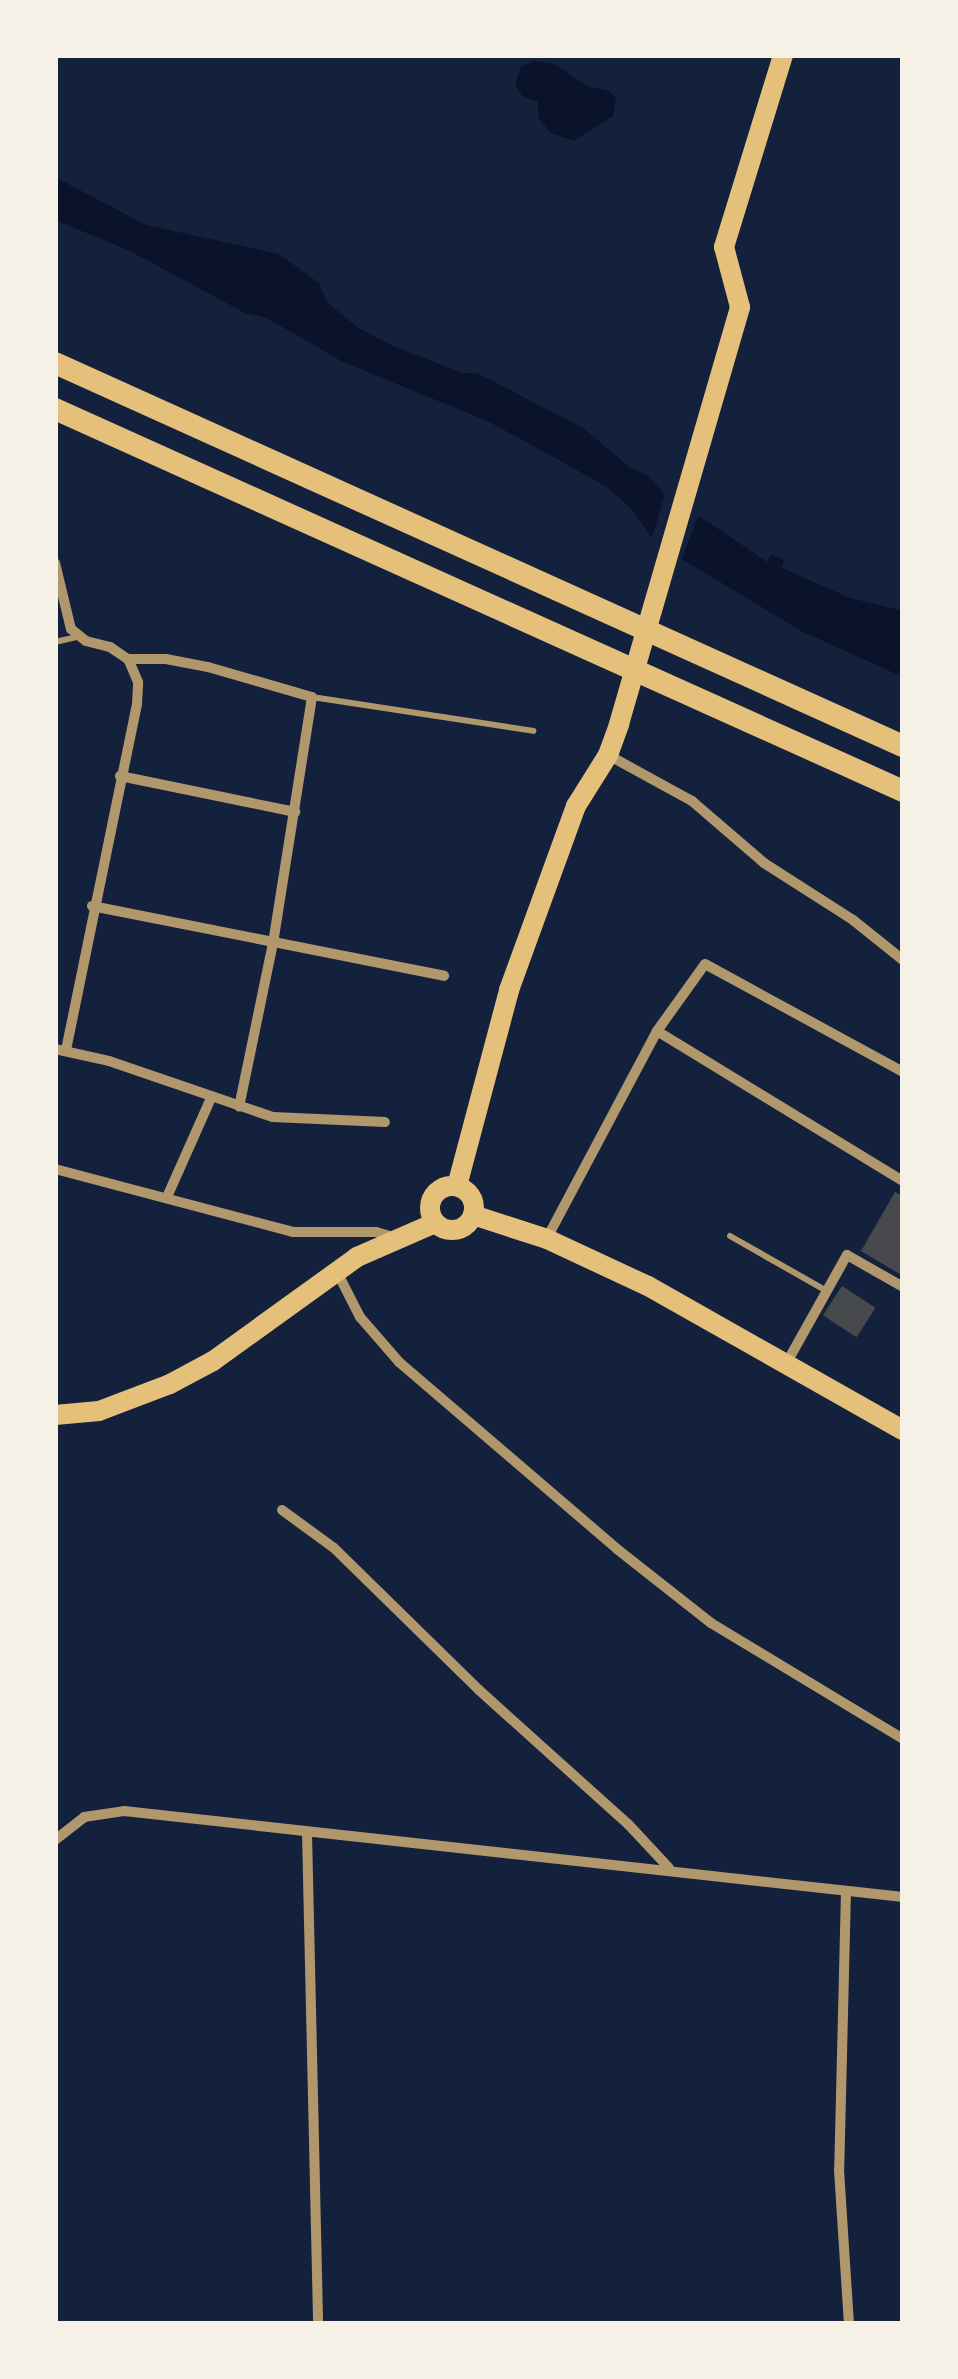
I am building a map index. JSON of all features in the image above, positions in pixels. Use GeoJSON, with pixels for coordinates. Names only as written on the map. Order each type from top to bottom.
{"type":"FeatureCollection","features":[{"type":"Feature","properties":{"kind":"highway"},"geometry":{"type":"LineString","coordinates":[[55,364],[903,746]]}},
{"type":"Feature","properties":{"kind":"highway"},"geometry":{"type":"LineString","coordinates":[[55,409],[903,791]]}},
{"type":"Feature","properties":{"kind":"main road"},"geometry":{"type":"LineString","coordinates":[[457,1186],[509,990],[576,806],[608,755],[619,724],[740,308],[724,247],[783,55]]}},
{"type":"Feature","properties":{"kind":"main road"},"geometry":{"type":"LineString","coordinates":[[55,1416],[99,1410],[170,1384],[213,1361],[336,1270],[435,1223],[453,1230],[466,1226],[473,1215],[473,1200],[457,1186],[443,1188],[432,1196],[430,1210],[435,1223]]}},
{"type":"Feature","properties":{"kind":"main road"},"geometry":{"type":"LineString","coordinates":[[473,1215],[547,1239],[648,1286],[903,1430]]}},
{"type":"Feature","properties":{"kind":"street"},"geometry":{"type":"LineString","coordinates":[[55,564],[71,629],[77,637],[110,647],[128,659],[138,682],[137,704],[60,1050],[239,1107],[312,1122],[385,1122]]}},
{"type":"Feature","properties":{"kind":"street"},"geometry":{"type":"LineString","coordinates":[[128,659],[166,659],[208,667],[312,697],[273,943],[239,1107]]}},
{"type":"Feature","properties":{"kind":"street"},"geometry":{"type":"LineString","coordinates":[[608,755],[692,800],[764,864],[853,920],[903,960]]}},
{"type":"Feature","properties":{"kind":"street"},"geometry":{"type":"LineString","coordinates":[[120,776],[295,812]]}},
{"type":"Feature","properties":{"kind":"street"},"geometry":{"type":"LineString","coordinates":[[92,906],[444,976]]}},
{"type":"Feature","properties":{"kind":"street"},"geometry":{"type":"LineString","coordinates":[[547,1239],[657,1030],[705,964],[903,1072]]}},
{"type":"Feature","properties":{"kind":"street"},"geometry":{"type":"LineString","coordinates":[[657,1030],[903,1181]]}},
{"type":"Feature","properties":{"kind":"street"},"geometry":{"type":"LineString","coordinates":[[167,1198],[211,1098]]}},
{"type":"Feature","properties":{"kind":"street"},"geometry":{"type":"LineString","coordinates":[[55,1170],[292,1232],[376,1232],[398,1238]]}},
{"type":"Feature","properties":{"kind":"street"},"geometry":{"type":"LineString","coordinates":[[786,1364],[847,1255],[903,1287]]}},
{"type":"Feature","properties":{"kind":"street"},"geometry":{"type":"LineString","coordinates":[[336,1270],[360,1317],[399,1362],[617,1549],[711,1624],[903,1739]]}},
{"type":"Feature","properties":{"kind":"street"},"geometry":{"type":"LineString","coordinates":[[282,1510],[334,1548],[479,1690],[628,1824],[668,1868]]}},
{"type":"Feature","properties":{"kind":"street"},"geometry":{"type":"LineString","coordinates":[[55,1840],[84,1817],[102,1811],[668,1868],[903,1897]]}},
{"type":"Feature","properties":{"kind":"street"},"geometry":{"type":"LineString","coordinates":[[307,1833],[318,2324]]}},
{"type":"Feature","properties":{"kind":"street"},"geometry":{"type":"LineString","coordinates":[[846,1891],[839,2170],[848,2324]]}},
{"type":"Feature","properties":{"kind":"lane"},"geometry":{"type":"LineString","coordinates":[[55,642],[77,637]]}},
{"type":"Feature","properties":{"kind":"lane"},"geometry":{"type":"LineString","coordinates":[[312,697],[533,732]]}},
{"type":"Feature","properties":{"kind":"lane"},"geometry":{"type":"LineString","coordinates":[[730,1236],[827,1291]]}},
{"type":"Feature","properties":{"kind":"water"},"geometry":{"type":"Polygon","coordinates":[[[535,61],[554,64],[587,86],[609,91],[616,98],[613,116],[574,141],[551,133],[538,118],[538,102],[523,97],[515,85],[521,66],[535,61]]]}},
{"type":"Feature","properties":{"kind":"water"},"geometry":{"type":"Polygon","coordinates":[[[55,177],[146,225],[279,254],[319,283],[327,302],[357,327],[395,347],[463,373],[477,373],[583,428],[631,468],[648,476],[665,494],[652,538],[631,508],[605,486],[532,445],[485,420],[343,362],[267,318],[245,313],[130,251],[60,222],[55,217],[55,177]]]}},
{"type":"Feature","properties":{"kind":"water"},"geometry":{"type":"Polygon","coordinates":[[[698,515],[767,562],[771,555],[784,560],[782,568],[850,598],[903,611],[903,677],[801,631],[682,559],[698,515]]]}},
{"type":"Feature","properties":{"kind":"building"},"geometry":{"type":"Polygon","coordinates":[[[895,1192],[903,1196],[903,1276],[861,1251],[895,1192]]]}},
{"type":"Feature","properties":{"kind":"building"},"geometry":{"type":"Polygon","coordinates":[[[842,1286],[876,1308],[856,1337],[823,1315],[842,1286]]]}}]}
